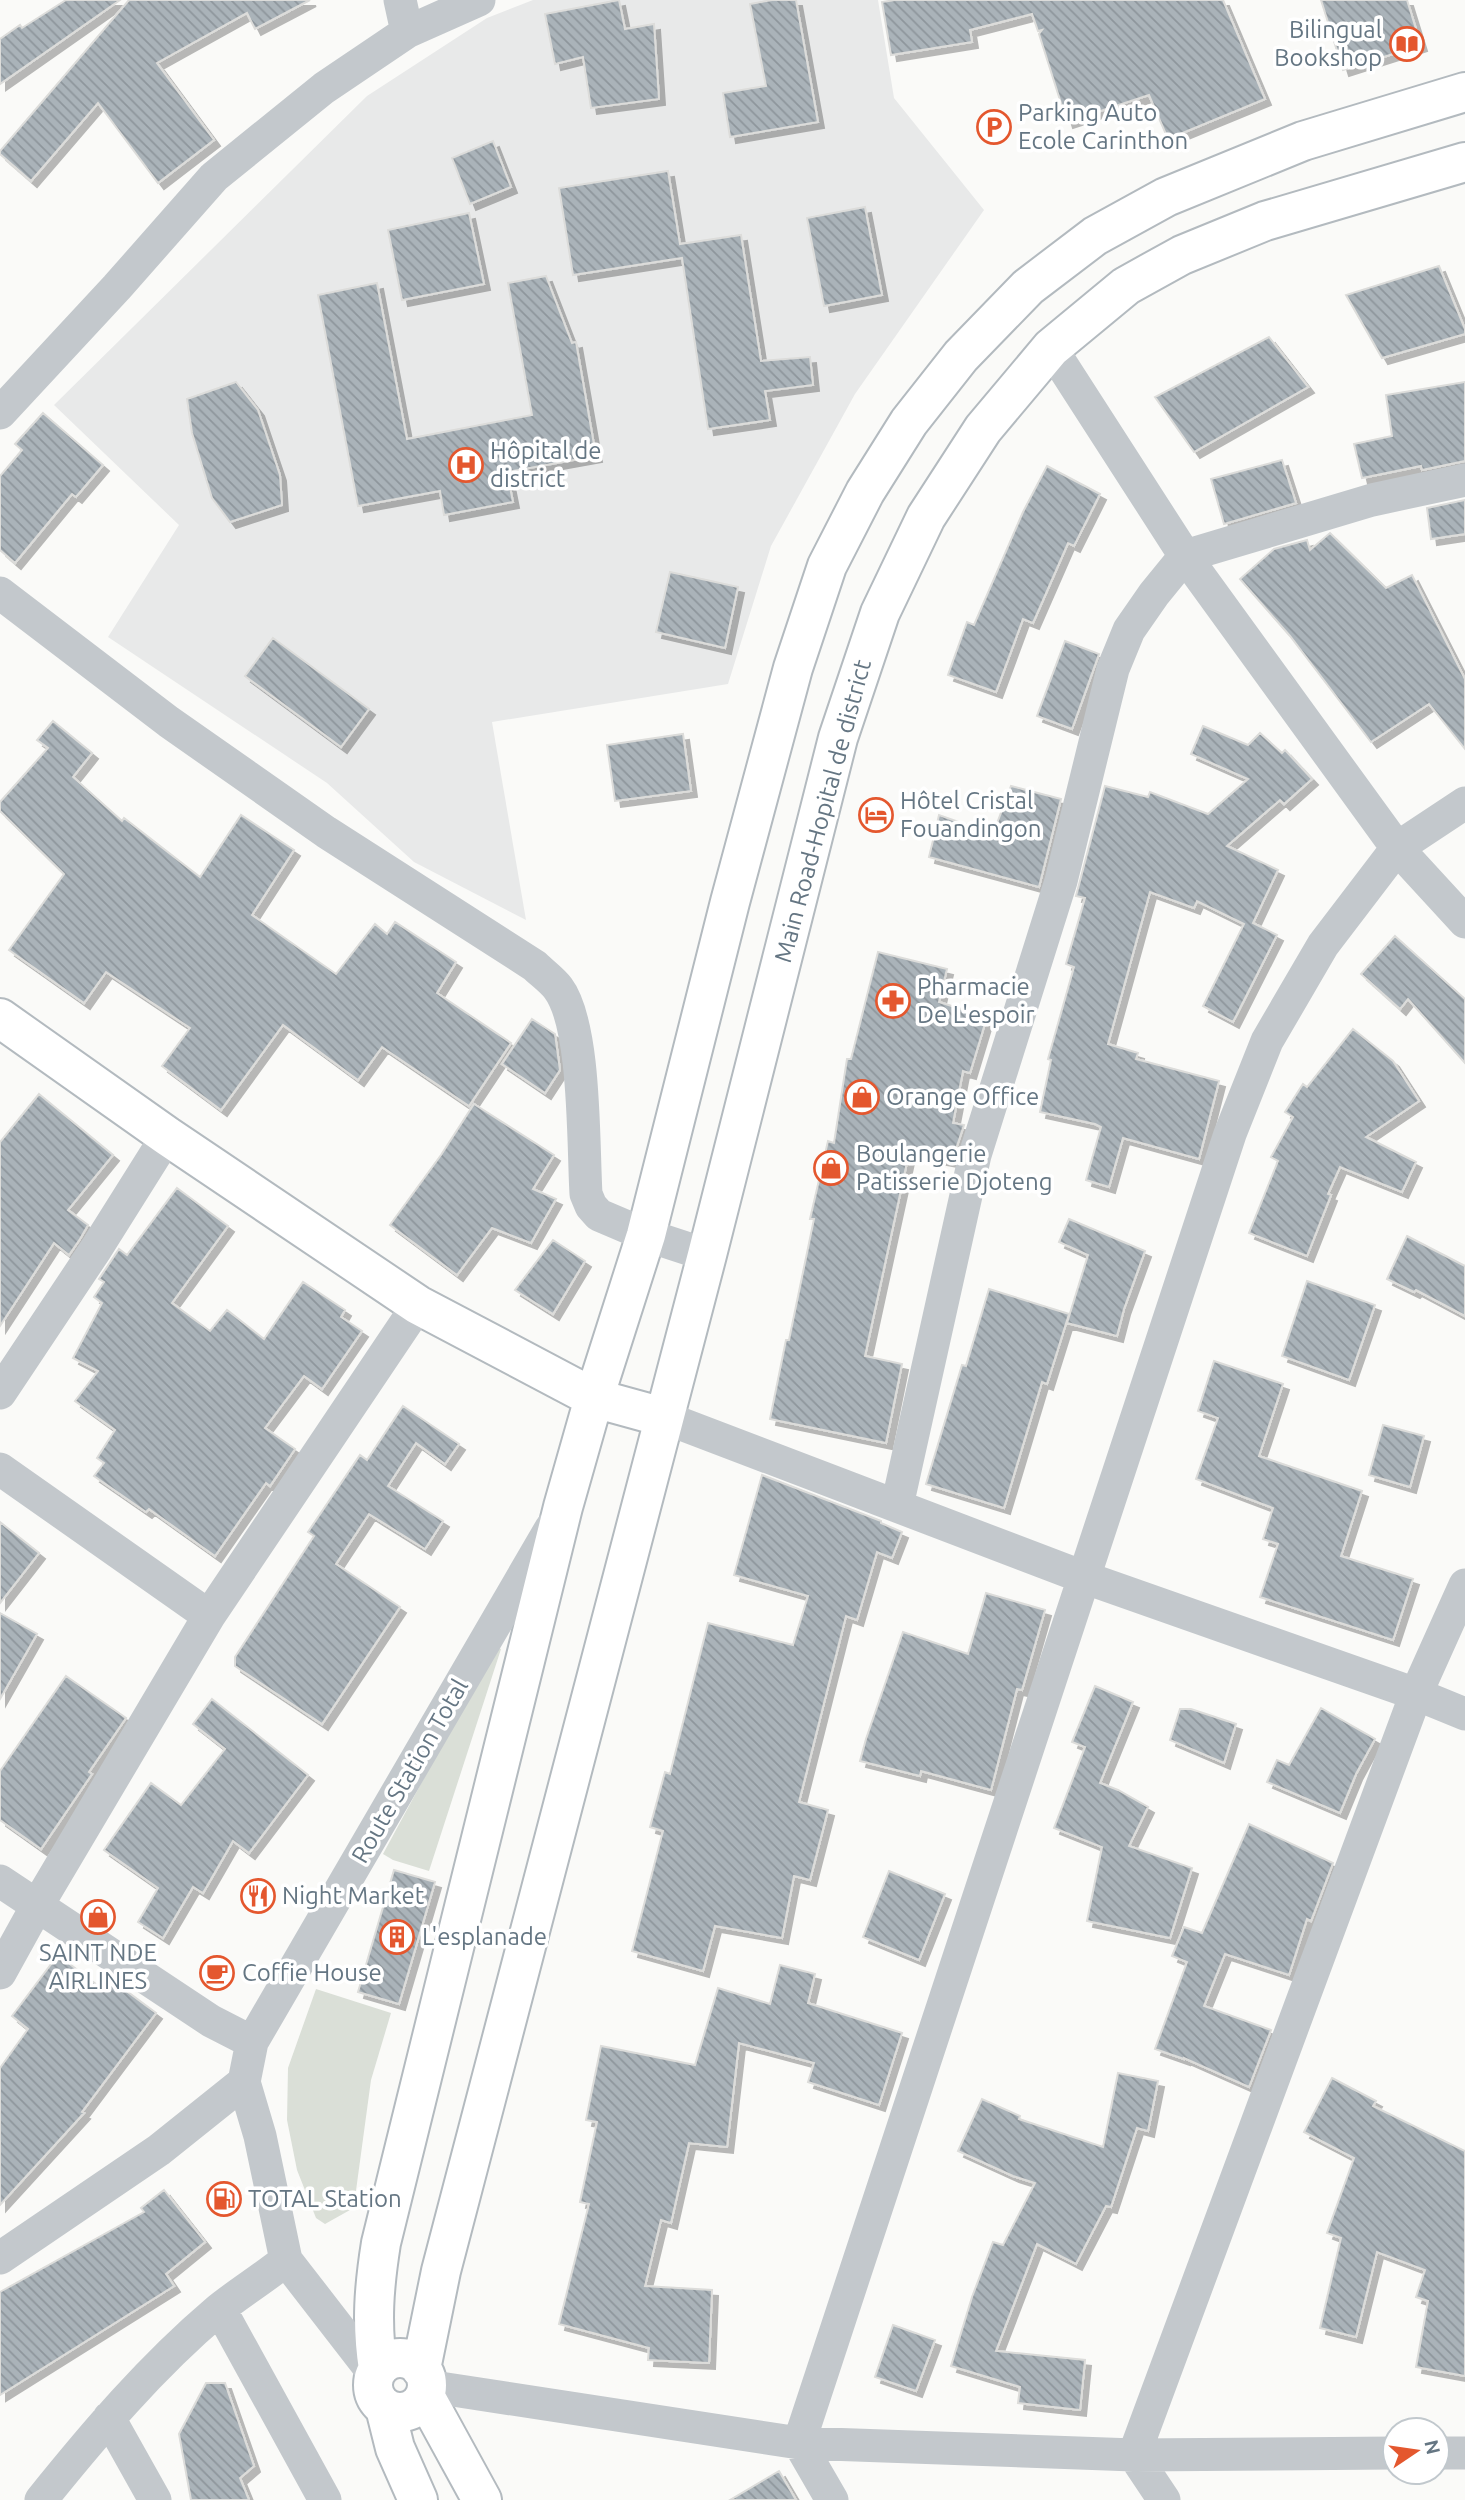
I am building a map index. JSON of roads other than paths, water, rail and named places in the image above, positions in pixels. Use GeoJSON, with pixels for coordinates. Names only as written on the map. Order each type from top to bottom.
{"type":"FeatureCollection","features":[{"type":"Feature","properties":{"kind":"main road"},"geometry":{"type":"LineString","coordinates":[[418,2500],[396,2448],[379,2384],[374,2340],[373,2292],[381,2243],[563,1507],[594,1398],[646,1235],[730,902],[793,668],[827,566],[866,492],[909,422],[961,356],[1028,286],[1095,236],[1166,197],[1303,141],[1465,92]]}},
{"type":"Feature","properties":{"kind":"main road","name":"Main Road-Hopital de district"},"geometry":{"type":"LineString","coordinates":[[425,2384],[444,2257],[707,1255],[838,737],[880,613],[926,517],[983,429],[1051,348],[1126,286],[1182,255],[1265,220],[1455,165]]}},
{"type":"Feature","properties":{"kind":"main road"},"geometry":{"type":"LineString","coordinates":[[1095,236],[1126,286]]}},
{"type":"Feature","properties":{"kind":"main road"},"geometry":{"type":"LineString","coordinates":[[0,1018],[167,1136],[418,1305],[594,1398],[663,1417]]}},
{"type":"Feature","properties":{"kind":"main road"},"geometry":{"type":"LineString","coordinates":[[379,2384],[395,2359],[405,2358],[425,2384],[482,2500]]}},
{"type":"Feature","properties":{"kind":"street"},"geometry":{"type":"LineString","coordinates":[[0,413],[214,177],[324,88],[404,16],[479,0]]}},
{"type":"Feature","properties":{"kind":"street"},"geometry":{"type":"LineString","coordinates":[[1051,348],[1185,556],[1397,848],[1465,922]]}},
{"type":"Feature","properties":{"kind":"street"},"geometry":{"type":"LineString","coordinates":[[897,1506],[975,1155],[1061,880],[1113,669],[1129,630],[1185,556],[1372,500],[1465,480]]}},
{"type":"Feature","properties":{"kind":"street"},"geometry":{"type":"LineString","coordinates":[[0,593],[169,722],[326,832],[535,966],[559,989],[573,1023],[578,1056],[586,1194],[591,1206],[599,1215],[646,1235],[707,1255]]}},
{"type":"Feature","properties":{"kind":"street"},"geometry":{"type":"LineString","coordinates":[[832,2500],[799,2443],[1230,1134],[1267,1041],[1323,945],[1397,848],[1465,803]]}},
{"type":"Feature","properties":{"kind":"street"},"geometry":{"type":"LineString","coordinates":[[0,1392],[96,1249],[167,1136]]}},
{"type":"Feature","properties":{"kind":"street"},"geometry":{"type":"LineString","coordinates":[[0,1973],[209,1616],[418,1305]]}},
{"type":"Feature","properties":{"kind":"street"},"geometry":{"type":"LineString","coordinates":[[663,1417],[1083,1577],[1416,1694],[1465,1714]]}},
{"type":"Feature","properties":{"kind":"street"},"geometry":{"type":"LineString","coordinates":[[0,1469],[209,1616]]}},
{"type":"Feature","properties":{"kind":"street","name":"Route Station Total"},"geometry":{"type":"LineString","coordinates":[[379,2384],[286,2260],[260,2136],[244,2082],[252,2042],[563,1507]]}},
{"type":"Feature","properties":{"kind":"street"},"geometry":{"type":"LineString","coordinates":[[1134,2455],[1416,1694],[1465,1585]]}},
{"type":"Feature","properties":{"kind":"street"},"geometry":{"type":"LineString","coordinates":[[0,1881],[211,2021],[252,2042]]}},
{"type":"Feature","properties":{"kind":"street"},"geometry":{"type":"LineString","coordinates":[[0,2258],[159,2150],[244,2082]]}},
{"type":"Feature","properties":{"kind":"street"},"geometry":{"type":"LineString","coordinates":[[44,2499],[109,2418],[193,2332],[219,2309],[286,2260]]}},
{"type":"Feature","properties":{"kind":"street"},"geometry":{"type":"LineString","coordinates":[[219,2309],[325,2500]]}},
{"type":"Feature","properties":{"kind":"street"},"geometry":{"type":"LineString","coordinates":[[425,2384],[799,2443],[1134,2455],[1381,2454]]}},
{"type":"Feature","properties":{"kind":"street"},"geometry":{"type":"LineString","coordinates":[[109,2418],[155,2500]]}},
{"type":"Feature","properties":{"kind":"street"},"geometry":{"type":"LineString","coordinates":[[1134,2455],[1164,2500]]}},
{"type":"Feature","properties":{"kind":"place","name":"Bilingual Bookshop"},"geometry":{"type":"Point","coordinates":[1407,44]}},
{"type":"Feature","properties":{"kind":"place","name":"Parking Auto Ecole Carinthon"},"geometry":{"type":"Point","coordinates":[994,127]}},
{"type":"Feature","properties":{"kind":"place","name":"Hôpital de district"},"geometry":{"type":"Point","coordinates":[466,465]}},
{"type":"Feature","properties":{"kind":"place","name":"Hôtel Cristal Fouandingon"},"geometry":{"type":"Point","coordinates":[876,815]}},
{"type":"Feature","properties":{"kind":"place","name":"Pharmacie De L'espoir"},"geometry":{"type":"Point","coordinates":[893,1001]}},
{"type":"Feature","properties":{"kind":"place","name":"Orange Office"},"geometry":{"type":"Point","coordinates":[862,1097]}},
{"type":"Feature","properties":{"kind":"place","name":"Boulangerie Patisserie Djoteng"},"geometry":{"type":"Point","coordinates":[831,1168]}},
{"type":"Feature","properties":{"kind":"place","name":"Night Market"},"geometry":{"type":"Point","coordinates":[258,1896]}},
{"type":"Feature","properties":{"kind":"place","name":"SAINT NDE AIRLINES"},"geometry":{"type":"Point","coordinates":[98,1917]}},
{"type":"Feature","properties":{"kind":"place","name":"L'esplanade"},"geometry":{"type":"Point","coordinates":[397,1937]}},
{"type":"Feature","properties":{"kind":"place","name":"Coffie House"},"geometry":{"type":"Point","coordinates":[217,1973]}},
{"type":"Feature","properties":{"kind":"place","name":"TOTAL Station"},"geometry":{"type":"Point","coordinates":[224,2199]}}]}
